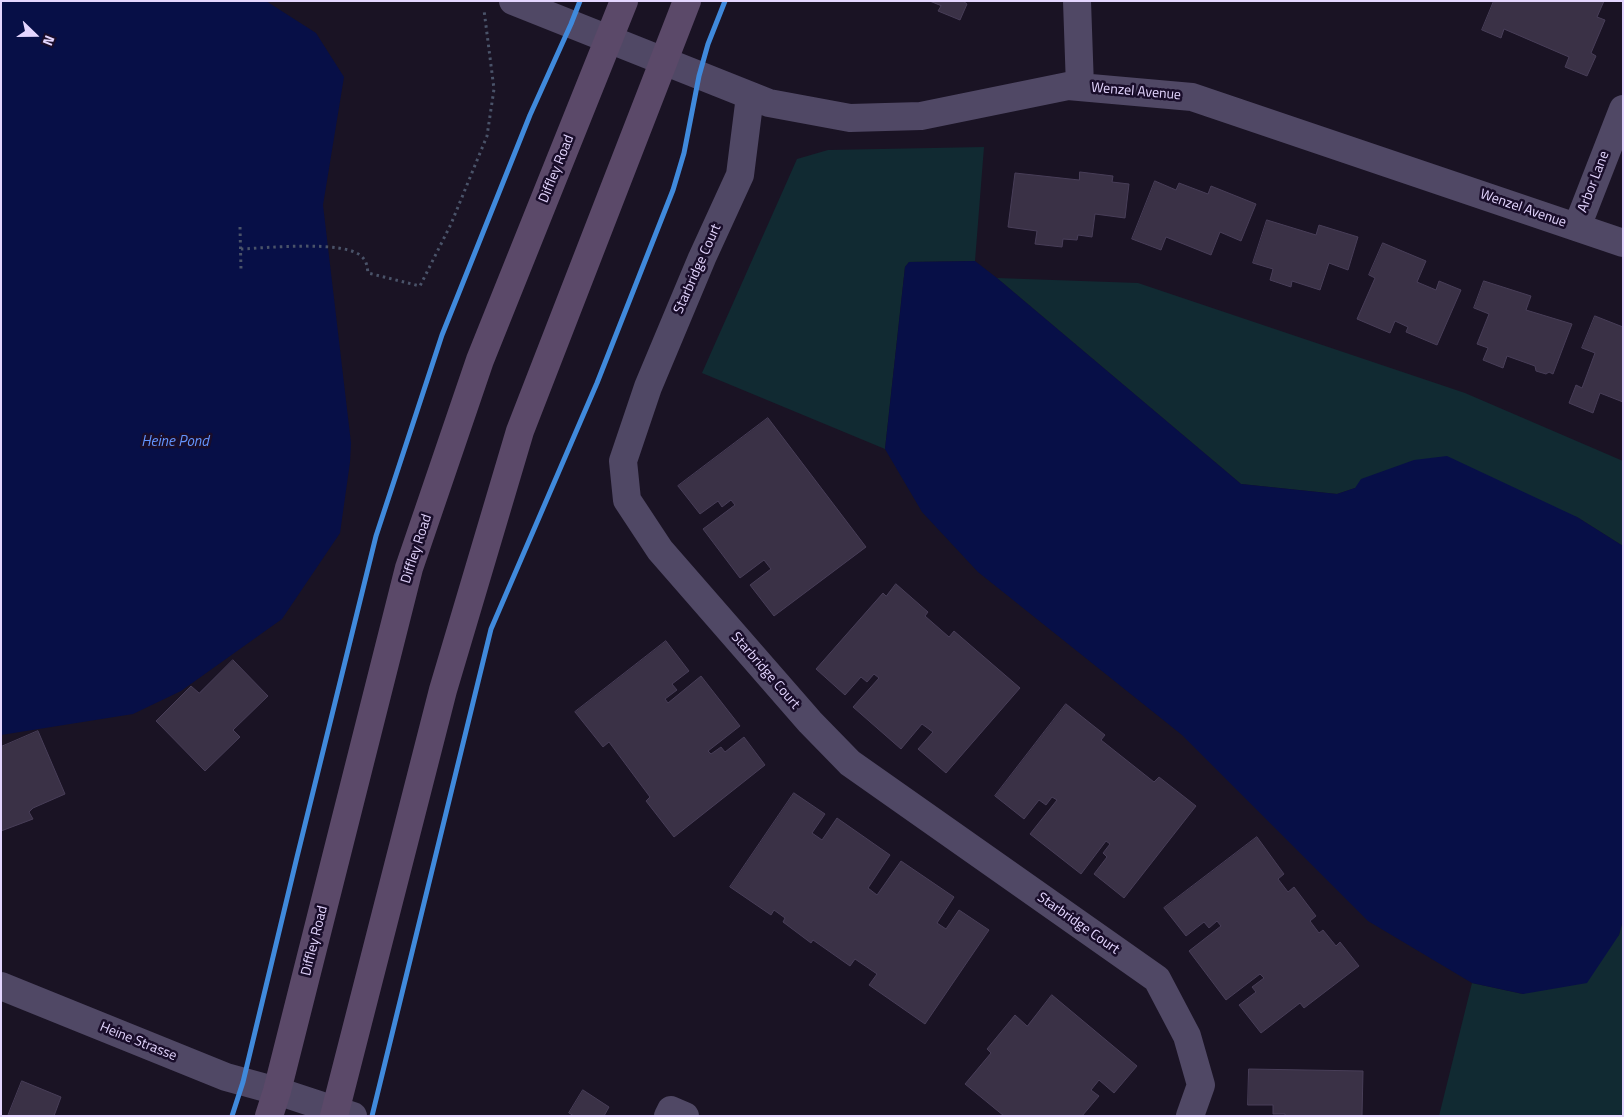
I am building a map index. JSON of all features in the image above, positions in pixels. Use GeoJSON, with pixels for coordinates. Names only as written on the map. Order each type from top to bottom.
{"type":"FeatureCollection","features":[{"type":"Feature","properties":{"kind":"main road","name":"Diffley Road"},"geometry":{"type":"LineString","coordinates":[[273,1104],[409,568],[480,360],[624,1]]}},
{"type":"Feature","properties":{"kind":"main road"},"geometry":{"type":"LineString","coordinates":[[341,1114],[443,690],[520,431],[651,56],[687,1]]}},
{"type":"Feature","properties":{"kind":"street","name":"Wenzel Avenue"},"geometry":{"type":"LineString","coordinates":[[513,1],[769,103],[850,118],[921,116],[1068,86],[1192,97],[1623,243]]}},
{"type":"Feature","properties":{"kind":"street"},"geometry":{"type":"LineString","coordinates":[[1077,1],[1080,87]]}},
{"type":"Feature","properties":{"kind":"street","name":"Starbridge Court"},"geometry":{"type":"LineString","coordinates":[[750,96],[740,175],[702,258],[648,388],[623,461],[627,500],[660,550],[810,722],[850,763],[1156,979],[1186,1036],[1201,1085],[1190,1116]]}},
{"type":"Feature","properties":{"kind":"street","name":"Arbor Lane"},"geometry":{"type":"LineString","coordinates":[[1577,227],[1623,110]]}},
{"type":"Feature","properties":{"kind":"street","name":"Heine Strasse"},"geometry":{"type":"LineString","coordinates":[[1,986],[226,1077],[273,1104],[341,1114]]}},
{"type":"Feature","properties":{"kind":"street"},"geometry":{"type":"LineString","coordinates":[[668,1116],[671,1110],[685,1116]]}},
{"type":"Feature","properties":{"kind":"path"},"geometry":{"type":"LineString","coordinates":[[241,249],[329,246],[344,248],[360,254],[366,261],[368,273],[420,286],[451,224],[487,136],[494,89],[482,1]]}},
{"type":"Feature","properties":{"kind":"path"},"geometry":{"type":"LineString","coordinates":[[240,227],[241,270]]}},
{"type":"Feature","properties":{"kind":"shaded area"},"geometry":{"type":"Polygon","coordinates":[[[984,147],[975,261],[909,262],[905,267],[885,449],[702,373],[797,159],[828,150],[984,147]]]}},
{"type":"Feature","properties":{"kind":"shaded area"},"geometry":{"type":"Polygon","coordinates":[[[997,278],[1138,283],[1465,393],[1623,461],[1623,546],[1577,517],[1355,488],[1337,494],[1241,484],[997,278]]]}},
{"type":"Feature","properties":{"kind":"shaded area"},"geometry":{"type":"Polygon","coordinates":[[[1623,920],[1623,1116],[1439,1116],[1472,983],[1523,994],[1619,935],[1623,920]]]}},
{"type":"Feature","properties":{"kind":"water","name":"Heine Pond"},"geometry":{"type":"Polygon","coordinates":[[[1,1],[266,1],[316,33],[344,77],[323,205],[351,443],[340,533],[282,619],[181,691],[133,714],[1,735],[1,1]]]}},
{"type":"Feature","properties":{"kind":"water"},"geometry":{"type":"Polygon","coordinates":[[[975,261],[1241,484],[1337,494],[1355,488],[1361,479],[1414,460],[1447,456],[1577,517],[1623,546],[1623,920],[1619,935],[1587,983],[1523,994],[1472,983],[1368,921],[1182,735],[978,572],[922,512],[885,449],[905,267],[909,262],[975,261]]]}},
{"type":"Feature","properties":{"kind":"building"},"geometry":{"type":"Polygon","coordinates":[[[930,1],[963,1],[967,4],[960,20],[938,11],[941,6],[930,1]]]}},
{"type":"Feature","properties":{"kind":"building"},"geometry":{"type":"Polygon","coordinates":[[[1494,1],[1604,1],[1597,17],[1605,20],[1591,53],[1596,56],[1587,76],[1565,67],[1569,57],[1504,29],[1501,38],[1482,30],[1494,1]]]}},
{"type":"Feature","properties":{"kind":"building"},"geometry":{"type":"Polygon","coordinates":[[[1080,172],[1113,176],[1112,182],[1129,184],[1125,218],[1095,214],[1092,237],[1078,235],[1077,240],[1063,239],[1062,247],[1035,244],[1037,231],[1008,227],[1015,173],[1079,180],[1080,172]]]}},
{"type":"Feature","properties":{"kind":"building"},"geometry":{"type":"Polygon","coordinates":[[[1155,181],[1176,190],[1179,183],[1208,194],[1211,186],[1256,204],[1241,241],[1220,232],[1211,255],[1166,237],[1161,250],[1132,239],[1155,181]]]}},
{"type":"Feature","properties":{"kind":"building"},"geometry":{"type":"Polygon","coordinates":[[[1267,220],[1316,235],[1319,225],[1358,237],[1348,270],[1329,263],[1320,290],[1292,281],[1291,287],[1270,280],[1273,269],[1253,263],[1267,220]]]}},
{"type":"Feature","properties":{"kind":"building"},"geometry":{"type":"Polygon","coordinates":[[[1383,243],[1426,261],[1417,282],[1436,290],[1439,281],[1461,290],[1437,345],[1406,332],[1408,327],[1395,321],[1390,333],[1357,319],[1375,278],[1369,275],[1383,243]]]}},
{"type":"Feature","properties":{"kind":"building"},"geometry":{"type":"Polygon","coordinates":[[[1484,281],[1531,296],[1526,310],[1572,324],[1553,374],[1536,371],[1535,366],[1507,356],[1503,368],[1483,360],[1488,348],[1477,344],[1489,314],[1474,308],[1484,281]]]}},
{"type":"Feature","properties":{"kind":"building"},"geometry":{"type":"Polygon","coordinates":[[[1595,316],[1623,327],[1623,402],[1600,393],[1593,413],[1569,403],[1576,385],[1582,388],[1595,353],[1582,348],[1595,316]]]}},
{"type":"Feature","properties":{"kind":"building"},"geometry":{"type":"Polygon","coordinates":[[[768,418],[866,547],[774,616],[750,585],[771,569],[764,560],[740,578],[703,529],[735,505],[731,500],[722,507],[718,501],[700,514],[678,486],[768,418]]]}},
{"type":"Feature","properties":{"kind":"building"},"geometry":{"type":"Polygon","coordinates":[[[896,584],[928,612],[925,616],[949,637],[954,631],[1020,688],[946,773],[918,749],[933,732],[922,724],[901,749],[853,707],[879,678],[874,674],[867,682],[861,677],[845,695],[816,669],[883,593],[886,596],[896,584]]]}},
{"type":"Feature","properties":{"kind":"building"},"geometry":{"type":"Polygon","coordinates":[[[666,641],[689,671],[672,684],[677,690],[665,699],[668,703],[701,676],[740,726],[708,751],[711,754],[721,747],[725,752],[744,737],[765,765],[674,837],[646,801],[650,797],[609,742],[603,747],[575,712],[666,641]]]}},
{"type":"Feature","properties":{"kind":"building"},"geometry":{"type":"Polygon","coordinates":[[[233,660],[268,696],[233,730],[240,737],[205,771],[156,721],[191,686],[199,693],[233,660]]]}},
{"type":"Feature","properties":{"kind":"building"},"geometry":{"type":"Polygon","coordinates":[[[1066,704],[1105,735],[1101,740],[1154,782],[1159,777],[1196,806],[1124,898],[1094,874],[1107,857],[1103,853],[1110,844],[1106,841],[1081,874],[1030,834],[1057,800],[1052,797],[1046,805],[1039,800],[1024,819],[995,796],[1066,704]]]}},
{"type":"Feature","properties":{"kind":"building"},"geometry":{"type":"Polygon","coordinates":[[[38,731],[65,794],[33,808],[29,812],[33,819],[1,831],[1,747],[38,731]]]}},
{"type":"Feature","properties":{"kind":"building"},"geometry":{"type":"Polygon","coordinates":[[[794,793],[825,814],[812,833],[822,840],[837,818],[890,855],[868,888],[877,895],[901,861],[954,897],[937,923],[946,929],[959,910],[989,930],[925,1024],[869,985],[877,974],[855,959],[850,966],[813,940],[811,943],[783,922],[785,918],[774,910],[771,915],[730,887],[794,793]]]}},
{"type":"Feature","properties":{"kind":"building"},"geometry":{"type":"Polygon","coordinates":[[[1257,837],[1284,874],[1278,879],[1288,892],[1294,887],[1316,916],[1310,921],[1319,933],[1323,930],[1336,946],[1340,942],[1359,966],[1304,1008],[1300,1003],[1261,1033],[1239,1005],[1256,992],[1252,987],[1264,978],[1260,974],[1226,1000],[1189,951],[1221,926],[1217,921],[1209,928],[1204,922],[1186,936],[1164,908],[1257,837]]]}},
{"type":"Feature","properties":{"kind":"building"},"geometry":{"type":"Polygon","coordinates":[[[1052,995],[1137,1066],[1114,1093],[1099,1080],[1091,1090],[1099,1096],[1082,1116],[1004,1116],[965,1084],[991,1053],[987,1049],[1015,1015],[1027,1026],[1052,995]]]}},
{"type":"Feature","properties":{"kind":"building"},"geometry":{"type":"Polygon","coordinates":[[[1249,1069],[1363,1071],[1362,1116],[1285,1116],[1285,1114],[1273,1114],[1273,1105],[1248,1105],[1249,1069]]]}},
{"type":"Feature","properties":{"kind":"building"},"geometry":{"type":"Polygon","coordinates":[[[22,1081],[61,1097],[54,1116],[8,1116],[22,1081]]]}},
{"type":"Feature","properties":{"kind":"building"},"geometry":{"type":"Polygon","coordinates":[[[583,1090],[609,1107],[604,1116],[574,1116],[569,1113],[583,1090]]]}},
{"type":"Feature","properties":{"kind":"cycle path"},"geometry":{"type":"LineString","coordinates":[[232,1116],[243,1082],[376,536],[442,335],[530,115],[580,1]]}},
{"type":"Feature","properties":{"kind":"cycle path"},"geometry":{"type":"LineString","coordinates":[[372,1116],[491,629],[597,383],[673,190],[684,153],[699,76],[708,44],[725,1]]}}]}
